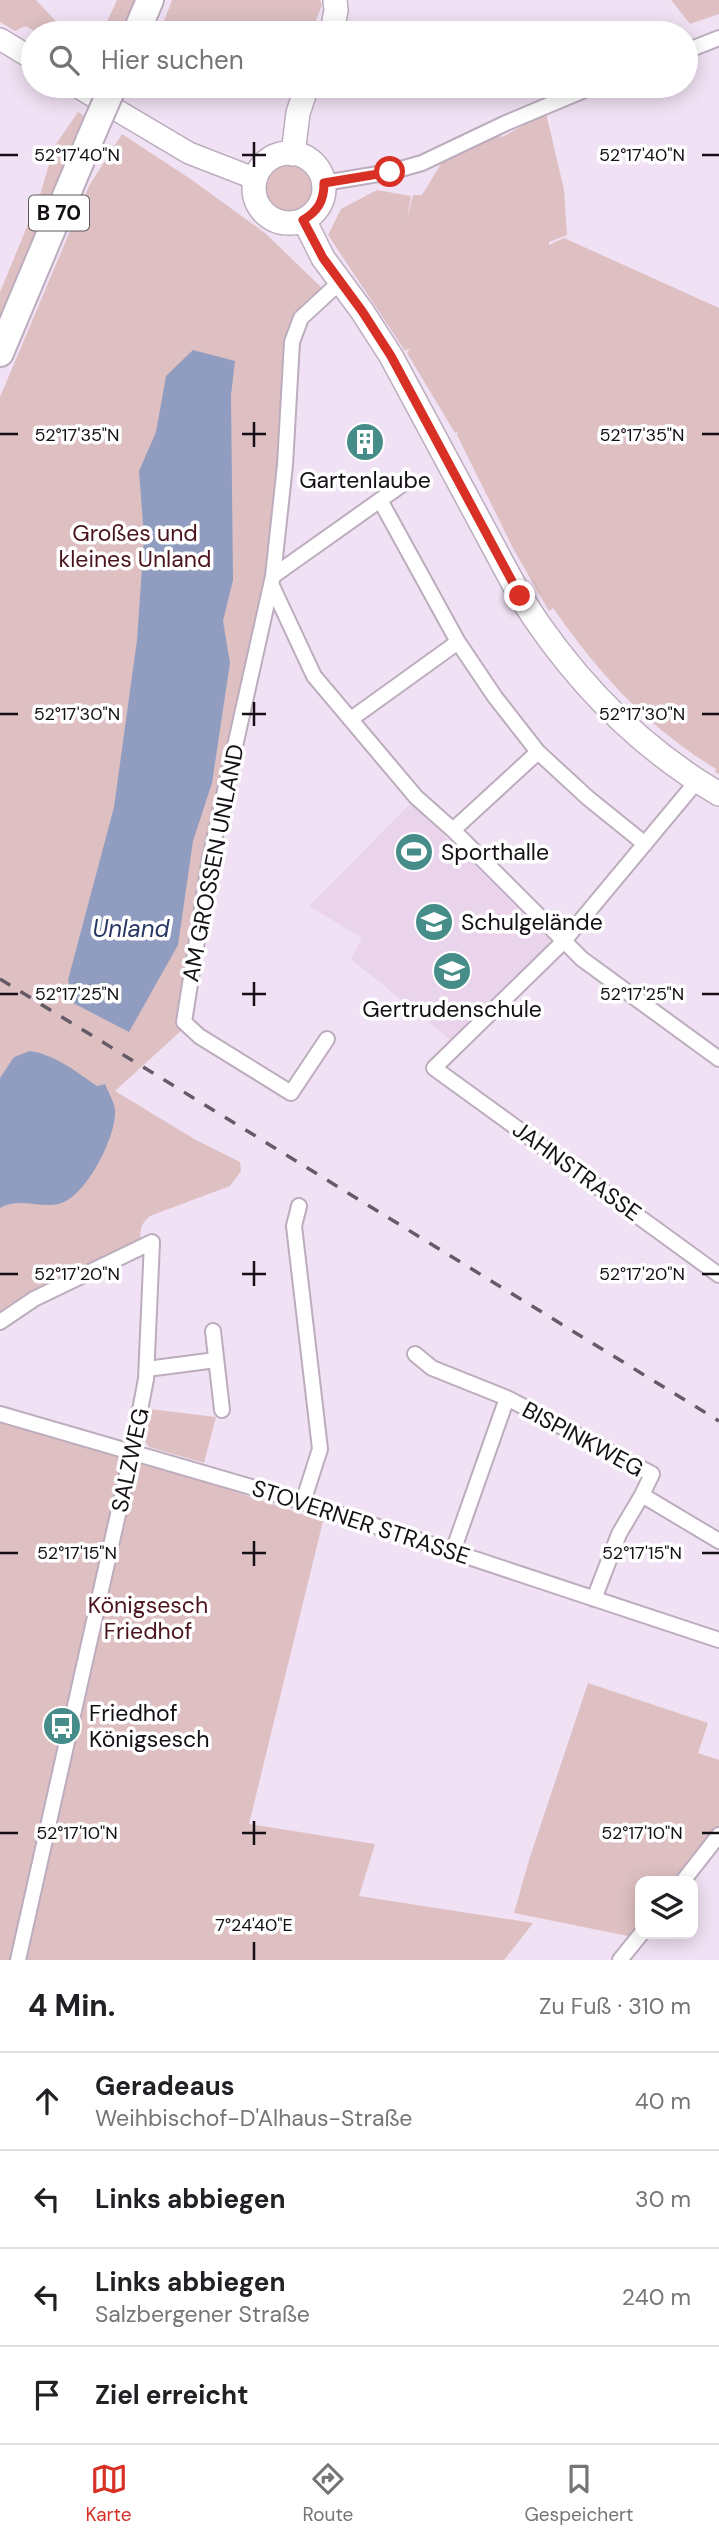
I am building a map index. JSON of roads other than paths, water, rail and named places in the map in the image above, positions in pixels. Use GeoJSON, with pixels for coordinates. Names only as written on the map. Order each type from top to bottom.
{"type":"FeatureCollection","features":[{"type":"Feature","properties":{"kind":"highway"},"geometry":{"type":"LineString","coordinates":[[141,21],[150,0]]}},
{"type":"Feature","properties":{"kind":"highway","name":"B 70"},"geometry":{"type":"LineString","coordinates":[[0,353],[108,98]]}},
{"type":"Feature","properties":{"kind":"main road"},"geometry":{"type":"LineString","coordinates":[[334,21],[335,0]]}},
{"type":"Feature","properties":{"kind":"main road"},"geometry":{"type":"LineString","coordinates":[[0,39],[21,52]]}},
{"type":"Feature","properties":{"kind":"main road"},"geometry":{"type":"LineString","coordinates":[[96,98],[189,153],[256,179]]}},
{"type":"Feature","properties":{"kind":"main road"},"geometry":{"type":"LineString","coordinates":[[293,154],[298,113],[303,98]]}},
{"type":"Feature","properties":{"kind":"main road"},"geometry":{"type":"LineString","coordinates":[[293,154],[310,160],[321,174],[324,183],[318,209],[303,220],[291,223],[266,215],[254,192],[260,170],[274,157],[293,154]]}},
{"type":"Feature","properties":{"kind":"main road"},"geometry":{"type":"LineString","coordinates":[[303,220],[323,258],[391,356],[538,625],[594,695],[657,753],[719,794]]}},
{"type":"Feature","properties":{"kind":"street"},"geometry":{"type":"LineString","coordinates":[[698,46],[719,38]]}},
{"type":"Feature","properties":{"kind":"street"},"geometry":{"type":"LineString","coordinates":[[324,183],[390,172],[422,163],[565,98]]}},
{"type":"Feature","properties":{"kind":"street","name":"AM GROSSEN UNLAND"},"geometry":{"type":"LineString","coordinates":[[327,1039],[290,1093],[199,1036],[184,1022],[209,859],[272,581],[285,465],[292,342],[300,318],[340,282]]}},
{"type":"Feature","properties":{"kind":"street"},"geometry":{"type":"LineString","coordinates":[[407,481],[272,581],[314,676],[416,797],[453,830],[562,943],[719,1059]]}},
{"type":"Feature","properties":{"kind":"street"},"geometry":{"type":"LineString","coordinates":[[380,500],[458,642],[495,697],[538,751],[588,798],[645,844]]}},
{"type":"Feature","properties":{"kind":"street"},"geometry":{"type":"LineString","coordinates":[[351,719],[458,642]]}},
{"type":"Feature","properties":{"kind":"street"},"geometry":{"type":"LineString","coordinates":[[453,830],[538,751]]}},
{"type":"Feature","properties":{"kind":"street"},"geometry":{"type":"LineString","coordinates":[[562,943],[697,781]]}},
{"type":"Feature","properties":{"kind":"street","name":"JAHNSTRASSE"},"geometry":{"type":"LineString","coordinates":[[562,943],[434,1068],[719,1275]]}},
{"type":"Feature","properties":{"kind":"street"},"geometry":{"type":"LineString","coordinates":[[299,1206],[294,1226],[320,1449],[303,1502]]}},
{"type":"Feature","properties":{"kind":"street","name":"SALZWEG"},"geometry":{"type":"LineString","coordinates":[[0,1322],[34,1299],[152,1242],[147,1369],[132,1452],[18,1960]]}},
{"type":"Feature","properties":{"kind":"street"},"geometry":{"type":"LineString","coordinates":[[213,1331],[222,1410]]}},
{"type":"Feature","properties":{"kind":"street","name":"BISPINKWEG"},"geometry":{"type":"LineString","coordinates":[[415,1354],[432,1368],[508,1398],[652,1474],[642,1494],[719,1542]]}},
{"type":"Feature","properties":{"kind":"street"},"geometry":{"type":"LineString","coordinates":[[147,1369],[216,1360]]}},
{"type":"Feature","properties":{"kind":"street"},"geometry":{"type":"LineString","coordinates":[[453,1551],[508,1398]]}},
{"type":"Feature","properties":{"kind":"street","name":"STOVERNER STRASSE"},"geometry":{"type":"LineString","coordinates":[[0,1414],[303,1502],[719,1640]]}},
{"type":"Feature","properties":{"kind":"street"},"geometry":{"type":"LineString","coordinates":[[594,1599],[619,1534],[642,1494]]}},
{"type":"Feature","properties":{"kind":"street"},"geometry":{"type":"LineString","coordinates":[[687,1876],[719,1835]]}},
{"type":"Feature","properties":{"kind":"street"},"geometry":{"type":"LineString","coordinates":[[620,1960],[637,1939]]}},
{"type":"Feature","properties":{"kind":"water","name":"Unland"},"geometry":{"type":"Polygon","coordinates":[[[193,350],[235,361],[231,395],[233,580],[223,621],[230,663],[212,783],[193,841],[178,945],[129,1032],[73,1003],[68,980],[114,807],[137,640],[144,538],[139,471],[156,432],[166,376],[193,350]]]}},
{"type":"Feature","properties":{"kind":"water"},"geometry":{"type":"Polygon","coordinates":[[[30,1051],[57,1060],[97,1086],[105,1084],[115,1110],[114,1121],[99,1162],[73,1196],[56,1204],[15,1203],[0,1208],[0,1078],[14,1057],[30,1051]]]}},
{"type":"Feature","properties":{"kind":"railway"},"geometry":{"type":"LineString","coordinates":[[0,979],[719,1421]]}},
{"type":"Feature","properties":{"kind":"place","name":"Gartenlaube"},"geometry":{"type":"Point","coordinates":[365,442]}},
{"type":"Feature","properties":{"kind":"place","name":"Sporthalle"},"geometry":{"type":"Point","coordinates":[414,852]}},
{"type":"Feature","properties":{"kind":"place","name":"Schulgelände"},"geometry":{"type":"Point","coordinates":[434,922]}},
{"type":"Feature","properties":{"kind":"place","name":"Gertrudenschule"},"geometry":{"type":"Point","coordinates":[452,971]}},
{"type":"Feature","properties":{"kind":"place","name":"Friedhof Königsesch"},"geometry":{"type":"Point","coordinates":[62,1726]}},
{"type":"Feature","properties":{"kind":"park label","name":"Großes und kleines Unland"},"geometry":{"type":"Point","coordinates":[135,546]}},
{"type":"Feature","properties":{"kind":"park label","name":"Königsesch Friedhof"},"geometry":{"type":"Point","coordinates":[148,1618]}}]}
